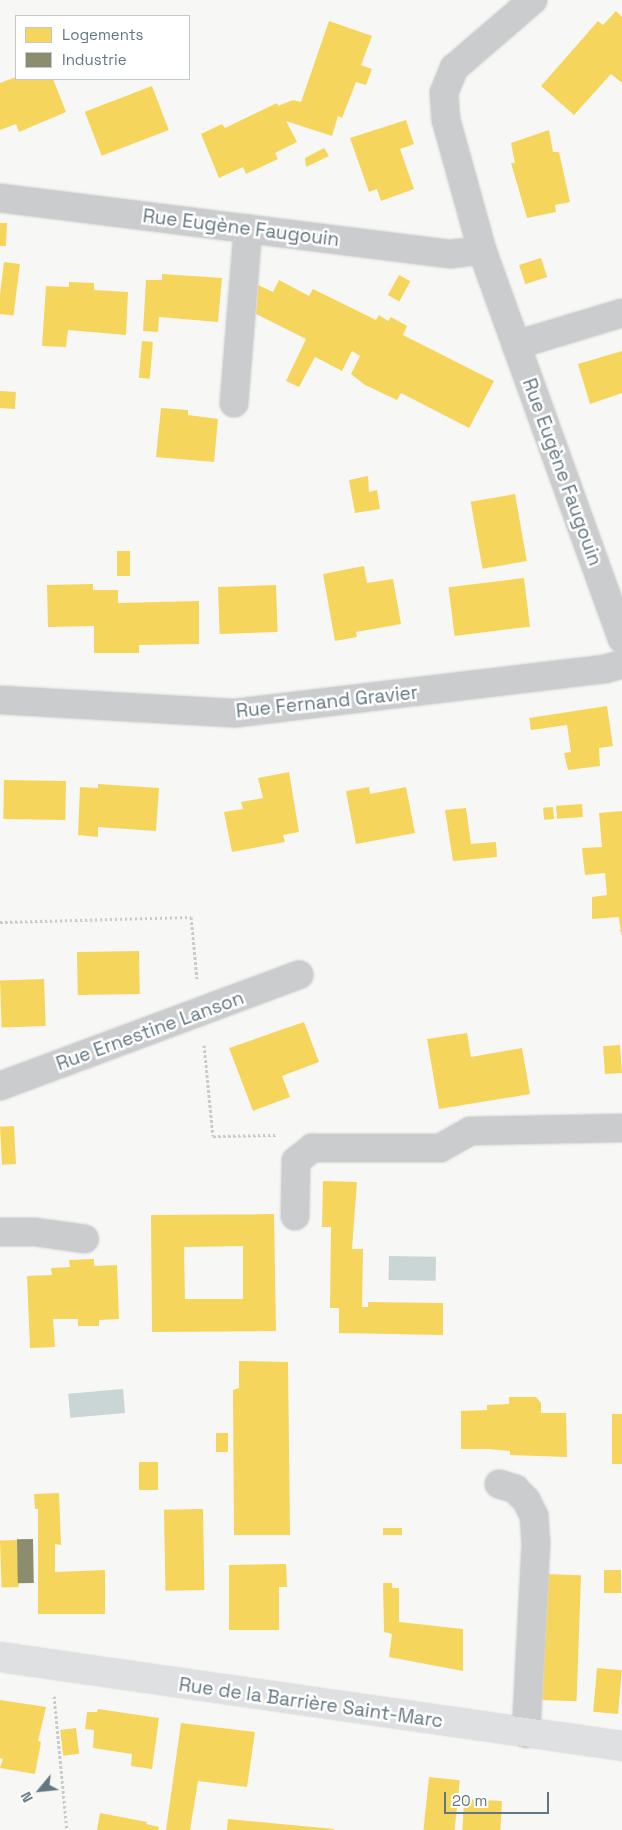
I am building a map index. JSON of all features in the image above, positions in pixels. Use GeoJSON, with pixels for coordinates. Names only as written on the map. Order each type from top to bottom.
{"type":"FeatureCollection","features":[{"type":"Feature","properties":{"kind":"main road","name":"Rue de la Barrière Saint-Marc"},"geometry":{"type":"LineString","coordinates":[[0,1656],[526,1734],[622,1746]]}},
{"type":"Feature","properties":{"kind":"street","name":"Rue Eugène Faugouin"},"geometry":{"type":"LineString","coordinates":[[534,0],[454,68],[444,93],[446,120],[468,206],[482,250],[622,639]]}},
{"type":"Feature","properties":{"kind":"street","name":"Rue Eugène Faugouin"},"geometry":{"type":"LineString","coordinates":[[0,198],[451,254],[482,250]]}},
{"type":"Feature","properties":{"kind":"street"},"geometry":{"type":"LineString","coordinates":[[234,403],[248,229]]}},
{"type":"Feature","properties":{"kind":"street"},"geometry":{"type":"LineString","coordinates":[[516,345],[622,313]]}},
{"type":"Feature","properties":{"kind":"street","name":"Rue Fernand Gravier"},"geometry":{"type":"LineString","coordinates":[[0,700],[236,714],[605,669],[622,664]]}},
{"type":"Feature","properties":{"kind":"street","name":"Rue Ernestine Lanson"},"geometry":{"type":"LineString","coordinates":[[0,1086],[299,975]]}},
{"type":"Feature","properties":{"kind":"street"},"geometry":{"type":"LineString","coordinates":[[295,1216],[296,1161],[312,1148],[440,1148],[471,1131],[622,1128]]}},
{"type":"Feature","properties":{"kind":"street"},"geometry":{"type":"LineString","coordinates":[[0,1232],[35,1232],[85,1239]]}},
{"type":"Feature","properties":{"kind":"street"},"geometry":{"type":"LineString","coordinates":[[499,1484],[515,1489],[526,1500],[534,1516],[536,1542],[526,1734]]}},
{"type":"Feature","properties":{"kind":"path"},"geometry":{"type":"LineString","coordinates":[[54,1691],[53,1705],[67,1830]]}},
{"type":"Feature","properties":{"kind":"shaded area"},"geometry":{"type":"Polygon","coordinates":[[[389,1256],[436,1257],[436,1281],[389,1280],[389,1256]]]}},
{"type":"Feature","properties":{"kind":"shaded area"},"geometry":{"type":"Polygon","coordinates":[[[123,1389],[125,1413],[70,1418],[68,1394],[123,1389]]]}},
{"type":"Feature","properties":{"kind":"building: Logements"},"geometry":{"type":"Polygon","coordinates":[[[616,11],[622,17],[622,83],[611,74],[574,115],[541,86],[598,21],[603,25],[616,11]]]}},
{"type":"Feature","properties":{"kind":"building: Logements"},"geometry":{"type":"Polygon","coordinates":[[[329,21],[372,36],[361,65],[372,69],[366,85],[356,82],[342,118],[338,116],[332,136],[286,121],[297,142],[275,153],[278,159],[246,174],[243,167],[219,178],[201,134],[222,124],[225,128],[277,103],[278,106],[293,100],[301,102],[329,21]]]}},
{"type":"Feature","properties":{"kind":"building: Logements"},"geometry":{"type":"Polygon","coordinates":[[[15,77],[15,80],[53,80],[66,112],[19,132],[16,124],[0,130],[0,83],[15,77]]]}},
{"type":"Feature","properties":{"kind":"building: Logements"},"geometry":{"type":"Polygon","coordinates":[[[152,86],[169,130],[102,156],[85,112],[152,86]]]}},
{"type":"Feature","properties":{"kind":"building: Logements"},"geometry":{"type":"Polygon","coordinates":[[[406,120],[414,144],[400,149],[414,189],[381,201],[377,189],[369,192],[350,138],[406,120]]]}},
{"type":"Feature","properties":{"kind":"building: Logements"},"geometry":{"type":"Polygon","coordinates":[[[549,130],[553,152],[559,152],[570,202],[555,205],[556,212],[527,218],[511,163],[515,163],[511,143],[549,130]]]}},
{"type":"Feature","properties":{"kind":"building: Logements"},"geometry":{"type":"Polygon","coordinates":[[[324,148],[329,156],[306,167],[305,158],[324,148]]]}},
{"type":"Feature","properties":{"kind":"building: Logements"},"geometry":{"type":"Polygon","coordinates":[[[0,223],[7,223],[6,246],[0,246],[0,223]]]}},
{"type":"Feature","properties":{"kind":"building: Logements"},"geometry":{"type":"Polygon","coordinates":[[[541,258],[547,277],[525,284],[519,265],[541,258]]]}},
{"type":"Feature","properties":{"kind":"building: Logements"},"geometry":{"type":"Polygon","coordinates":[[[4,262],[20,264],[14,316],[0,314],[4,262]]]}},
{"type":"Feature","properties":{"kind":"building: Logements"},"geometry":{"type":"Polygon","coordinates":[[[162,274],[222,278],[218,322],[159,317],[158,332],[143,331],[146,280],[162,280],[162,274]]]}},
{"type":"Feature","properties":{"kind":"building: Logements"},"geometry":{"type":"Polygon","coordinates":[[[399,275],[410,281],[399,301],[388,295],[399,275]]]}},
{"type":"Feature","properties":{"kind":"building: Logements"},"geometry":{"type":"Polygon","coordinates":[[[279,280],[309,296],[313,289],[376,320],[379,315],[388,321],[391,317],[407,326],[403,335],[494,381],[469,428],[401,393],[397,400],[365,385],[351,374],[360,356],[352,351],[342,371],[315,357],[299,387],[286,381],[306,339],[256,314],[258,285],[273,292],[279,280]]]}},
{"type":"Feature","properties":{"kind":"building: Logements"},"geometry":{"type":"Polygon","coordinates":[[[69,282],[94,283],[94,290],[128,292],[126,335],[68,330],[66,347],[42,346],[46,286],[69,287],[69,282]]]}},
{"type":"Feature","properties":{"kind":"building: Logements"},"geometry":{"type":"Polygon","coordinates":[[[142,341],[153,342],[150,379],[139,378],[142,341]]]}},
{"type":"Feature","properties":{"kind":"building: Logements"},"geometry":{"type":"Polygon","coordinates":[[[622,351],[622,393],[590,404],[578,364],[622,351]]]}},
{"type":"Feature","properties":{"kind":"building: Logements"},"geometry":{"type":"Polygon","coordinates":[[[0,391],[16,392],[15,409],[0,408],[0,391]]]}},
{"type":"Feature","properties":{"kind":"building: Logements"},"geometry":{"type":"Polygon","coordinates":[[[161,408],[188,410],[188,415],[218,419],[214,462],[156,457],[161,408]]]}},
{"type":"Feature","properties":{"kind":"building: Logements"},"geometry":{"type":"Polygon","coordinates":[[[368,476],[369,492],[377,490],[380,509],[355,513],[349,480],[368,476]]]}},
{"type":"Feature","properties":{"kind":"building: Logements"},"geometry":{"type":"Polygon","coordinates":[[[515,494],[527,561],[482,569],[471,502],[515,494]]]}},
{"type":"Feature","properties":{"kind":"building: Logements"},"geometry":{"type":"Polygon","coordinates":[[[117,551],[130,551],[130,576],[117,576],[117,551]]]}},
{"type":"Feature","properties":{"kind":"building: Logements"},"geometry":{"type":"Polygon","coordinates":[[[364,566],[367,583],[393,579],[401,624],[356,632],[357,637],[335,641],[323,574],[364,566]]]}},
{"type":"Feature","properties":{"kind":"building: Logements"},"geometry":{"type":"Polygon","coordinates":[[[524,578],[530,627],[455,636],[449,587],[524,578]]]}},
{"type":"Feature","properties":{"kind":"building: Logements"},"geometry":{"type":"Polygon","coordinates":[[[93,584],[93,590],[118,590],[118,603],[199,601],[199,644],[139,645],[139,653],[94,653],[94,626],[48,627],[47,585],[93,584]]]}},
{"type":"Feature","properties":{"kind":"building: Logements"},"geometry":{"type":"Polygon","coordinates":[[[276,585],[278,632],[220,634],[218,587],[276,585]]]}},
{"type":"Feature","properties":{"kind":"building: Logements"},"geometry":{"type":"Polygon","coordinates":[[[607,706],[613,746],[599,748],[600,766],[568,770],[564,753],[571,752],[567,725],[531,730],[529,718],[607,706]]]}},
{"type":"Feature","properties":{"kind":"building: Logements"},"geometry":{"type":"Polygon","coordinates":[[[289,772],[299,832],[283,835],[285,842],[232,852],[224,812],[243,809],[241,802],[263,798],[258,778],[289,772]]]}},
{"type":"Feature","properties":{"kind":"building: Logements"},"geometry":{"type":"Polygon","coordinates":[[[4,780],[66,781],[65,820],[3,819],[4,780]]]}},
{"type":"Feature","properties":{"kind":"building: Logements"},"geometry":{"type":"Polygon","coordinates":[[[98,784],[159,788],[156,831],[98,827],[98,837],[78,835],[80,787],[98,788],[98,784]]]}},
{"type":"Feature","properties":{"kind":"building: Logements"},"geometry":{"type":"Polygon","coordinates":[[[369,787],[370,794],[406,787],[415,833],[356,844],[346,791],[369,787]]]}},
{"type":"Feature","properties":{"kind":"building: Logements"},"geometry":{"type":"Polygon","coordinates":[[[582,804],[583,817],[557,819],[556,806],[582,804]]]}},
{"type":"Feature","properties":{"kind":"building: Logements"},"geometry":{"type":"Polygon","coordinates":[[[553,807],[554,819],[544,820],[543,808],[553,807]]]}},
{"type":"Feature","properties":{"kind":"building: Logements"},"geometry":{"type":"Polygon","coordinates":[[[466,808],[471,844],[496,842],[497,857],[453,861],[445,810],[466,808]]]}},
{"type":"Feature","properties":{"kind":"building: Logements"},"geometry":{"type":"Polygon","coordinates":[[[622,811],[621,935],[619,917],[592,919],[592,897],[607,895],[605,873],[585,875],[582,848],[602,847],[599,813],[622,811]]]}},
{"type":"Feature","properties":{"kind":"building: Logements"},"geometry":{"type":"Polygon","coordinates":[[[139,951],[140,994],[78,995],[77,952],[139,951]]]}},
{"type":"Feature","properties":{"kind":"building: Logements"},"geometry":{"type":"Polygon","coordinates":[[[44,979],[46,1026],[2,1028],[0,981],[44,979]]]}},
{"type":"Feature","properties":{"kind":"building: Logements"},"geometry":{"type":"Polygon","coordinates":[[[304,1022],[319,1062],[282,1076],[290,1097],[253,1111],[229,1048],[304,1022]]]}},
{"type":"Feature","properties":{"kind":"building: Logements"},"geometry":{"type":"Polygon","coordinates":[[[467,1033],[471,1057],[522,1048],[530,1094],[439,1109],[427,1039],[467,1033]]]}},
{"type":"Feature","properties":{"kind":"building: Logements"},"geometry":{"type":"Polygon","coordinates":[[[620,1045],[622,1073],[605,1074],[603,1046],[620,1045]]]}},
{"type":"Feature","properties":{"kind":"building: Logements"},"geometry":{"type":"Polygon","coordinates":[[[14,1126],[16,1164],[2,1165],[0,1127],[14,1126]]]}},
{"type":"Feature","properties":{"kind":"building: Logements"},"geometry":{"type":"Polygon","coordinates":[[[323,1181],[357,1182],[352,1249],[363,1249],[362,1307],[368,1307],[368,1302],[443,1303],[443,1335],[339,1333],[339,1308],[330,1308],[331,1227],[322,1227],[323,1181]]]}},
{"type":"Feature","properties":{"kind":"building: Logements"},"geometry":{"type":"Polygon","coordinates":[[[274,1214],[276,1331],[152,1332],[151,1215],[274,1214]],[[243,1246],[184,1247],[185,1299],[243,1299],[243,1246]]]}},
{"type":"Feature","properties":{"kind":"building: Logements"},"geometry":{"type":"Polygon","coordinates":[[[94,1259],[94,1266],[117,1265],[119,1319],[99,1320],[99,1326],[78,1326],[78,1319],[53,1319],[55,1347],[30,1348],[27,1276],[52,1275],[51,1268],[70,1267],[69,1260],[94,1259]]]}},
{"type":"Feature","properties":{"kind":"building: Logements"},"geometry":{"type":"Polygon","coordinates":[[[239,1361],[288,1362],[290,1535],[234,1535],[233,1390],[239,1388],[239,1361]]]}},
{"type":"Feature","properties":{"kind":"building: Logements"},"geometry":{"type":"Polygon","coordinates":[[[509,1397],[536,1397],[541,1403],[541,1413],[566,1413],[567,1457],[510,1455],[510,1451],[461,1449],[461,1411],[487,1410],[487,1405],[509,1404],[509,1397]]]}},
{"type":"Feature","properties":{"kind":"building: Logements"},"geometry":{"type":"Polygon","coordinates":[[[612,1414],[622,1414],[622,1464],[612,1464],[612,1414]]]}},
{"type":"Feature","properties":{"kind":"building: Logements"},"geometry":{"type":"Polygon","coordinates":[[[216,1433],[228,1433],[228,1452],[216,1452],[216,1433]]]}},
{"type":"Feature","properties":{"kind":"building: Logements"},"geometry":{"type":"Polygon","coordinates":[[[139,1462],[158,1462],[158,1490],[139,1490],[139,1462]]]}},
{"type":"Feature","properties":{"kind":"building: Logements"},"geometry":{"type":"Polygon","coordinates":[[[59,1493],[61,1545],[55,1544],[55,1572],[105,1570],[105,1614],[38,1614],[38,1509],[35,1509],[34,1494],[59,1493]]]}},
{"type":"Feature","properties":{"kind":"building: Logements"},"geometry":{"type":"Polygon","coordinates":[[[203,1509],[204,1590],[165,1591],[164,1510],[203,1509]]]}},
{"type":"Feature","properties":{"kind":"building: Logements"},"geometry":{"type":"Polygon","coordinates":[[[383,1528],[402,1528],[402,1535],[383,1535],[383,1528]]]}},
{"type":"Feature","properties":{"kind":"building: Logements"},"geometry":{"type":"Polygon","coordinates":[[[17,1540],[19,1587],[2,1588],[0,1541],[17,1540]]]}},
{"type":"Feature","properties":{"kind":"building: Logements"},"geometry":{"type":"Polygon","coordinates":[[[286,1564],[287,1587],[279,1587],[279,1630],[229,1630],[229,1565],[286,1564]]]}},
{"type":"Feature","properties":{"kind":"building: Logements"},"geometry":{"type":"Polygon","coordinates":[[[604,1570],[621,1570],[621,1593],[604,1593],[604,1570]]]}},
{"type":"Feature","properties":{"kind":"building: Logements"},"geometry":{"type":"Polygon","coordinates":[[[546,1574],[581,1575],[577,1701],[542,1700],[546,1574]]]}},
{"type":"Feature","properties":{"kind":"building: Logements"},"geometry":{"type":"Polygon","coordinates":[[[383,1583],[392,1583],[392,1588],[399,1588],[399,1622],[463,1629],[463,1671],[389,1657],[392,1634],[384,1632],[383,1583]]]}},
{"type":"Feature","properties":{"kind":"building: Logements"},"geometry":{"type":"Polygon","coordinates":[[[597,1668],[622,1670],[618,1714],[593,1712],[597,1668]]]}},
{"type":"Feature","properties":{"kind":"building: Logements"},"geometry":{"type":"Polygon","coordinates":[[[0,1700],[46,1707],[38,1741],[41,1742],[35,1774],[0,1768],[3,1759],[0,1758],[0,1700]]]}},
{"type":"Feature","properties":{"kind":"building: Logements"},"geometry":{"type":"Polygon","coordinates":[[[98,1709],[159,1718],[152,1769],[131,1766],[132,1754],[93,1748],[94,1730],[85,1729],[87,1712],[97,1712],[98,1709]]]}},
{"type":"Feature","properties":{"kind":"building: Logements"},"geometry":{"type":"Polygon","coordinates":[[[181,1723],[255,1732],[247,1787],[198,1781],[190,1830],[166,1830],[181,1723]]]}},
{"type":"Feature","properties":{"kind":"building: Logements"},"geometry":{"type":"Polygon","coordinates":[[[76,1728],[79,1754],[63,1756],[60,1730],[76,1728]]]}},
{"type":"Feature","properties":{"kind":"building: Logements"},"geometry":{"type":"Polygon","coordinates":[[[429,1777],[460,1780],[455,1830],[423,1830],[429,1777]]]}},
{"type":"Feature","properties":{"kind":"building: Logements"},"geometry":{"type":"Polygon","coordinates":[[[464,1799],[502,1801],[500,1830],[462,1830],[464,1799]]]}},
{"type":"Feature","properties":{"kind":"building: Logements"},"geometry":{"type":"Polygon","coordinates":[[[100,1813],[147,1822],[146,1824],[159,1827],[158,1830],[97,1830],[100,1813]]]}},
{"type":"Feature","properties":{"kind":"building: Logements"},"geometry":{"type":"Polygon","coordinates":[[[228,1819],[334,1829],[334,1830],[227,1830],[228,1819]]]}},
{"type":"Feature","properties":{"kind":"building: Industrie"},"geometry":{"type":"Polygon","coordinates":[[[17,1539],[33,1539],[34,1583],[18,1583],[17,1539]]]}}]}
